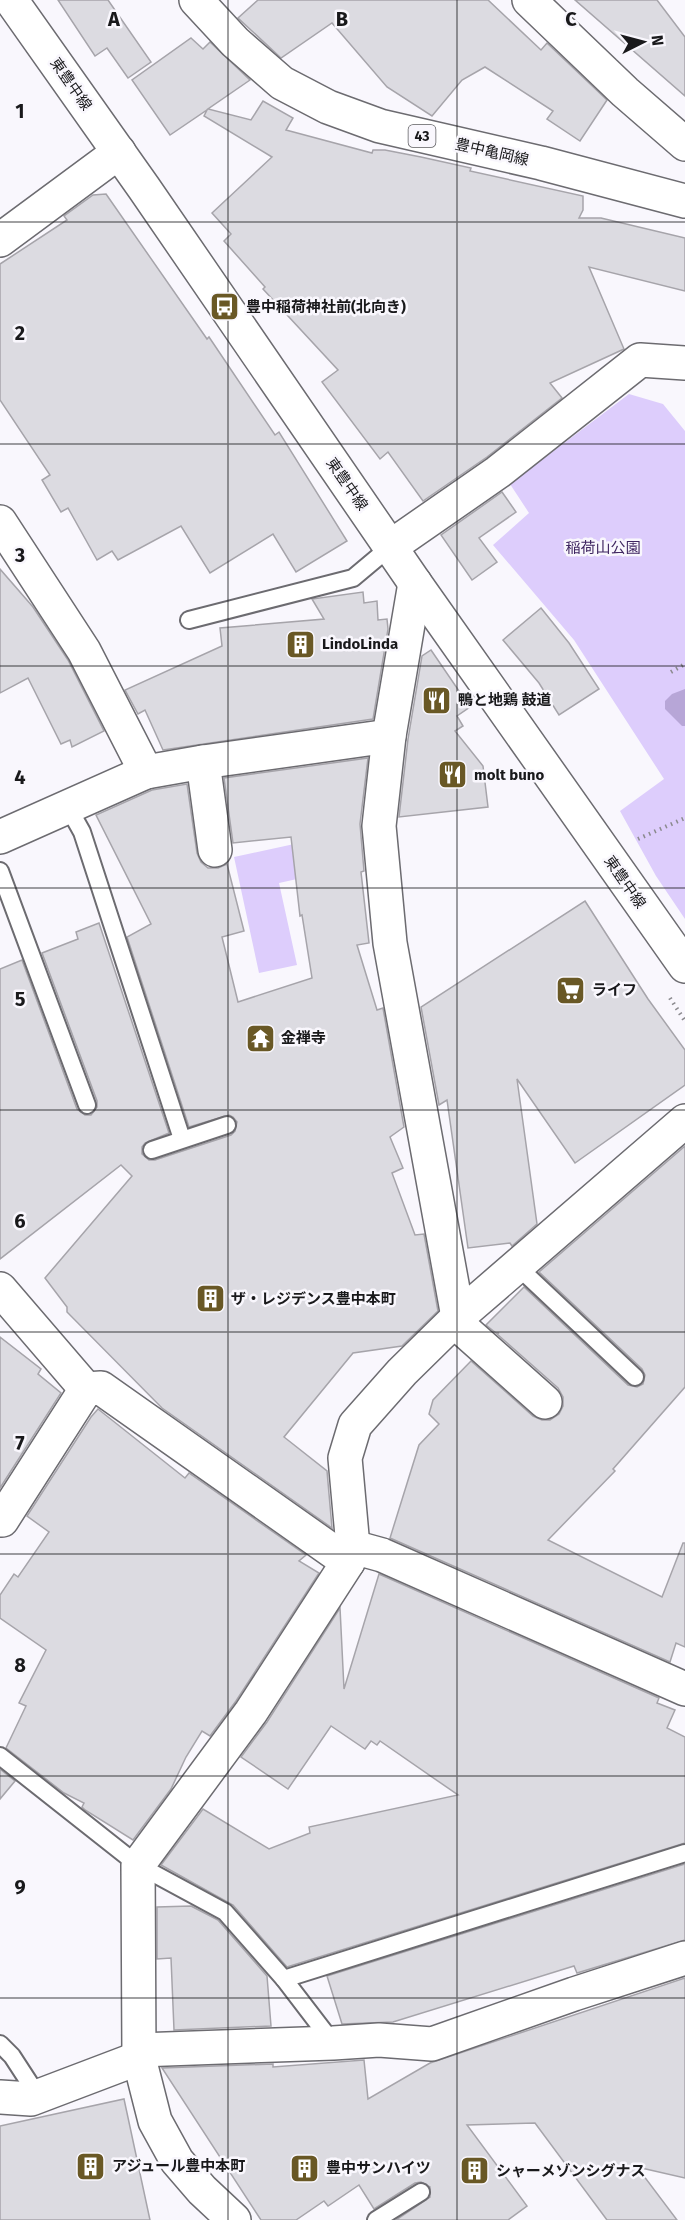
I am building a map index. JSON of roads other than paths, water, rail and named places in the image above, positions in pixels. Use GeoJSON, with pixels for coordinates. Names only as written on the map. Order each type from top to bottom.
{"type":"FeatureCollection","features":[{"type":"Feature","properties":{"kind":"street","name":"東豊中線"},"geometry":{"type":"LineString","coordinates":[[11,0],[119,152],[415,583],[685,966]]}},
{"type":"Feature","properties":{"kind":"street","name":"豊中亀岡線"},"geometry":{"type":"LineString","coordinates":[[196,0],[236,42],[282,83],[328,107],[380,126],[541,163],[685,201]]}},
{"type":"Feature","properties":{"kind":"street"},"geometry":{"type":"LineString","coordinates":[[529,0],[625,92],[685,144]]}},
{"type":"Feature","properties":{"kind":"street"},"geometry":{"type":"LineString","coordinates":[[0,240],[119,152]]}},
{"type":"Feature","properties":{"kind":"street"},"geometry":{"type":"LineString","coordinates":[[390,547],[498,472],[640,360],[685,363]]}},
{"type":"Feature","properties":{"kind":"street"},"geometry":{"type":"LineString","coordinates":[[1,524],[84,651],[146,772]]}},
{"type":"Feature","properties":{"kind":"street"},"geometry":{"type":"LineString","coordinates":[[415,583],[388,736],[379,826],[386,917],[456,1319],[545,1402]]}},
{"type":"Feature","properties":{"kind":"street"},"geometry":{"type":"LineString","coordinates":[[0,837],[146,772],[388,736]]}},
{"type":"Feature","properties":{"kind":"street"},"geometry":{"type":"LineString","coordinates":[[203,762],[216,850]]}},
{"type":"Feature","properties":{"kind":"street"},"geometry":{"type":"LineString","coordinates":[[234,2220],[202,2190],[177,2161],[155,2121],[139,2054],[138,1865],[251,1712],[350,1555],[345,1458],[356,1425],[402,1372],[456,1319],[685,1121]]}},
{"type":"Feature","properties":{"kind":"street"},"geometry":{"type":"LineString","coordinates":[[0,1289],[86,1389]]}},
{"type":"Feature","properties":{"kind":"street"},"geometry":{"type":"LineString","coordinates":[[86,1389],[101,1388],[350,1555],[382,1555],[685,1689]]}},
{"type":"Feature","properties":{"kind":"street"},"geometry":{"type":"LineString","coordinates":[[1,1521],[86,1389]]}},
{"type":"Feature","properties":{"kind":"street"},"geometry":{"type":"LineString","coordinates":[[0,2097],[31,2099],[139,2054],[379,2040],[432,2044],[685,1958]]}},
{"type":"Feature","properties":{"kind":"lane"},"geometry":{"type":"LineString","coordinates":[[189,620],[353,578],[390,547]]}},
{"type":"Feature","properties":{"kind":"lane"},"geometry":{"type":"LineString","coordinates":[[68,807],[82,832],[182,1139]]}},
{"type":"Feature","properties":{"kind":"lane"},"geometry":{"type":"LineString","coordinates":[[0,871],[87,1105]]}},
{"type":"Feature","properties":{"kind":"lane"},"geometry":{"type":"LineString","coordinates":[[152,1150],[227,1125]]}},
{"type":"Feature","properties":{"kind":"lane"},"geometry":{"type":"LineString","coordinates":[[517,1266],[635,1377]]}},
{"type":"Feature","properties":{"kind":"lane"},"geometry":{"type":"LineString","coordinates":[[0,1756],[138,1865],[225,1912],[284,1979],[333,2043]]}},
{"type":"Feature","properties":{"kind":"lane"},"geometry":{"type":"LineString","coordinates":[[284,1979],[685,1853]]}},
{"type":"Feature","properties":{"kind":"lane"},"geometry":{"type":"LineString","coordinates":[[0,2044],[12,2056],[38,2096]]}},
{"type":"Feature","properties":{"kind":"lane"},"geometry":{"type":"LineString","coordinates":[[376,2220],[421,2192]]}},
{"type":"Feature","properties":{"kind":"place","name":"豊中稲荷神社前(北向き)"},"geometry":{"type":"Point","coordinates":[225,307]}},
{"type":"Feature","properties":{"kind":"place","name":"LindoLinda"},"geometry":{"type":"Point","coordinates":[301,644]}},
{"type":"Feature","properties":{"kind":"place","name":"鴨と地鶏 鼓道"},"geometry":{"type":"Point","coordinates":[437,700]}},
{"type":"Feature","properties":{"kind":"place","name":"molt buno"},"geometry":{"type":"Point","coordinates":[453,775]}},
{"type":"Feature","properties":{"kind":"place","name":"ライフ"},"geometry":{"type":"Point","coordinates":[571,990]}},
{"type":"Feature","properties":{"kind":"place","name":"金禅寺"},"geometry":{"type":"Point","coordinates":[260,1038]}},
{"type":"Feature","properties":{"kind":"place","name":"ザ・レジデンス豊中本町"},"geometry":{"type":"Point","coordinates":[210,1299]}},
{"type":"Feature","properties":{"kind":"place","name":"アジュール豊中本町"},"geometry":{"type":"Point","coordinates":[91,2166]}},
{"type":"Feature","properties":{"kind":"place","name":"豊中サンハイツ"},"geometry":{"type":"Point","coordinates":[305,2168]}},
{"type":"Feature","properties":{"kind":"place","name":"シャーメゾンシグナス"},"geometry":{"type":"Point","coordinates":[475,2171]}},
{"type":"Feature","properties":{"kind":"park label","name":"稲荷山公園"},"geometry":{"type":"Point","coordinates":[603,548]}}]}
